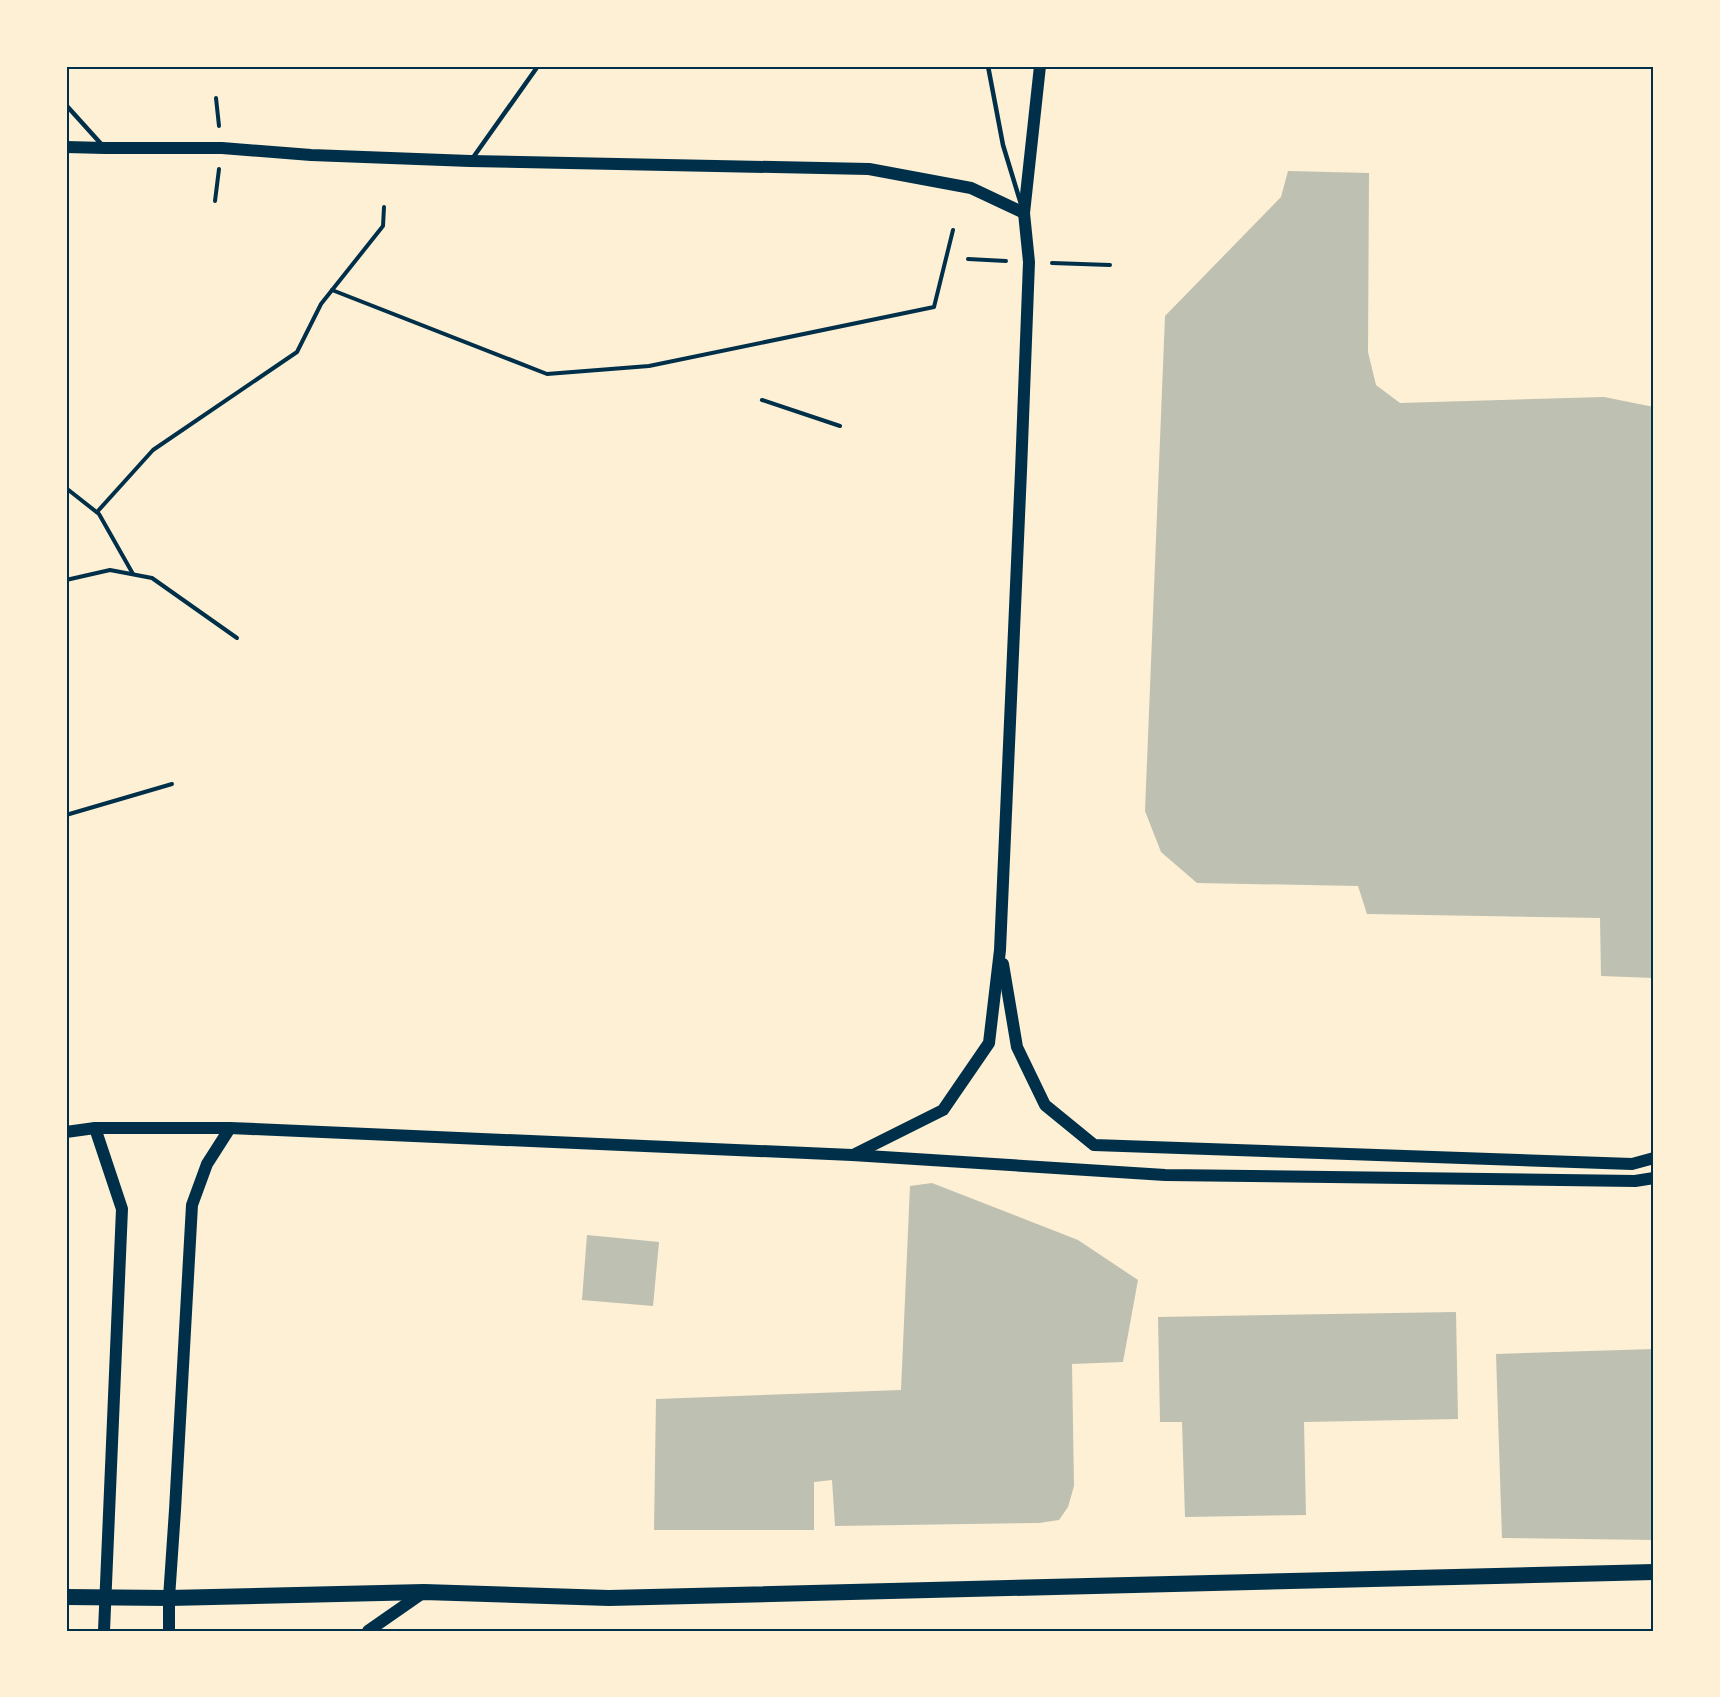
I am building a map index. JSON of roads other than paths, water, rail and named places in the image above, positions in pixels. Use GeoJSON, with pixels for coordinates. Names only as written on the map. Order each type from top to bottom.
{"type":"FeatureCollection","features":[{"type":"Feature","properties":{"kind":"highway"},"geometry":{"type":"LineString","coordinates":[[66,1597],[169,1598],[424,1592],[609,1598],[1654,1572]]}},
{"type":"Feature","properties":{"kind":"main road"},"geometry":{"type":"LineString","coordinates":[[852,1155],[943,1110],[989,1043],[1000,950],[1021,471],[1029,262],[1024,213],[1040,66]]}},
{"type":"Feature","properties":{"kind":"main road"},"geometry":{"type":"LineString","coordinates":[[66,147],[222,148],[311,155],[470,161],[869,168],[971,188],[1024,213]]}},
{"type":"Feature","properties":{"kind":"main road"},"geometry":{"type":"LineString","coordinates":[[1000,950],[1017,1047],[1046,1105],[1094,1145],[1632,1164],[1654,1158]]}},
{"type":"Feature","properties":{"kind":"main road"},"geometry":{"type":"LineString","coordinates":[[66,1132],[95,1128],[230,1128],[852,1155],[1165,1175],[1635,1181],[1654,1178]]}},
{"type":"Feature","properties":{"kind":"main road"},"geometry":{"type":"LineString","coordinates":[[95,1128],[122,1209],[104,1631]]}},
{"type":"Feature","properties":{"kind":"main road"},"geometry":{"type":"LineString","coordinates":[[169,1631],[192,1206],[207,1164],[230,1128]]}},
{"type":"Feature","properties":{"kind":"main road"},"geometry":{"type":"LineString","coordinates":[[368,1631],[424,1592]]}},
{"type":"Feature","properties":{"kind":"lane"},"geometry":{"type":"LineString","coordinates":[[470,161],[538,66]]}},
{"type":"Feature","properties":{"kind":"lane"},"geometry":{"type":"LineString","coordinates":[[988,66],[1002,145],[1024,213]]}},
{"type":"Feature","properties":{"kind":"lane"},"geometry":{"type":"LineString","coordinates":[[66,105],[105,148]]}}]}
